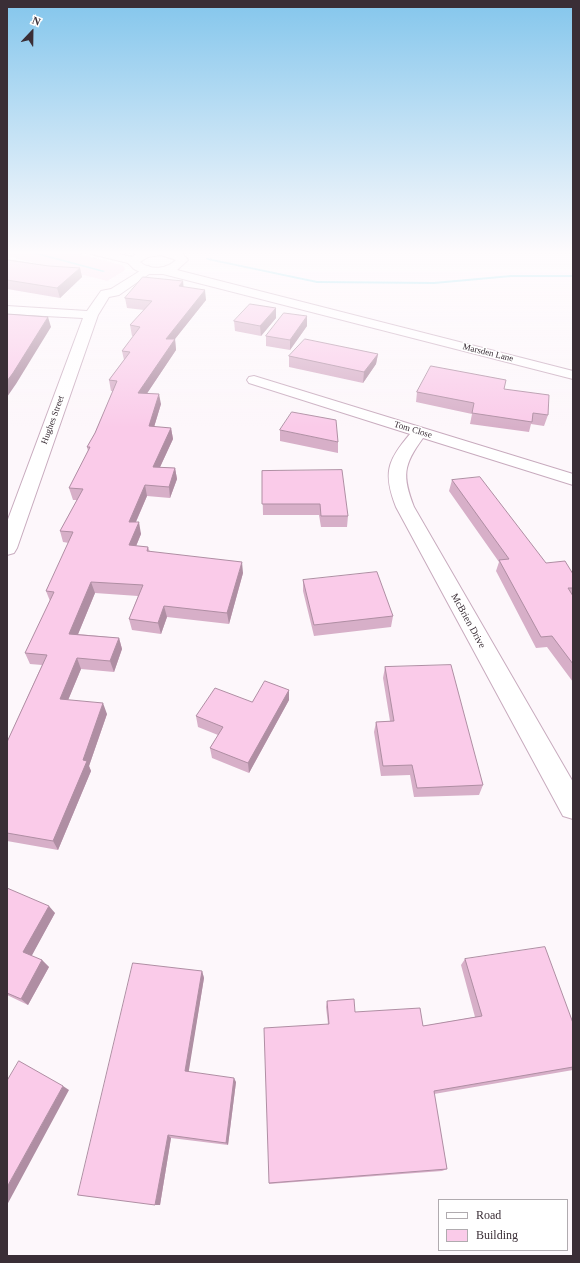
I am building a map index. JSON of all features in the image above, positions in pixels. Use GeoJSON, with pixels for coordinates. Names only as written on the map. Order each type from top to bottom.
{"type":"FeatureCollection","features":[{"type":"Feature","properties":{"kind":"street"},"geometry":{"type":"LineString","coordinates":[[7,310],[91,315]]}},
{"type":"Feature","properties":{"kind":"street","name":"Hughes Street"},"geometry":{"type":"LineString","coordinates":[[7,548],[91,315],[94,310]]}},
{"type":"Feature","properties":{"kind":"street","name":"Marsden Lane"},"geometry":{"type":"LineString","coordinates":[[322,310],[573,375]]}},
{"type":"Feature","properties":{"kind":"street","name":"Tom Close"},"geometry":{"type":"LineString","coordinates":[[254,380],[573,480]]}},
{"type":"Feature","properties":{"kind":"street","name":"McBrien Drive"},"geometry":{"type":"LineString","coordinates":[[420,432],[406,449],[399,462],[395,476],[397,488],[405,507],[573,807]]}},
{"type":"Feature","properties":{"kind":"building"},"geometry":{"type":"Polygon","coordinates":[[[144,310],[189,310],[166,339],[175,339],[138,393],[159,394],[149,426],[171,428],[153,467],[175,468],[169,487],[145,485],[129,522],[139,522],[129,545],[148,547],[147,551],[242,562],[227,613],[164,606],[158,623],[129,619],[143,585],[91,582],[69,634],[119,638],[110,661],[77,658],[60,699],[103,703],[83,760],[87,761],[53,841],[7,833],[7,742],[47,655],[25,653],[54,592],[46,591],[73,532],[60,531],[83,489],[69,488],[90,447],[87,447],[95,433],[117,381],[109,380],[130,352],[122,351],[140,327],[130,325],[144,310]]]}},
{"type":"Feature","properties":{"kind":"building"},"geometry":{"type":"Polygon","coordinates":[[[244,310],[274,310],[260,326],[234,321],[244,310]]]}},
{"type":"Feature","properties":{"kind":"building"},"geometry":{"type":"Polygon","coordinates":[[[284,313],[307,316],[290,340],[266,336],[284,313]]]}},
{"type":"Feature","properties":{"kind":"building"},"geometry":{"type":"Polygon","coordinates":[[[7,314],[48,317],[7,381],[7,314]]]}},
{"type":"Feature","properties":{"kind":"building"},"geometry":{"type":"Polygon","coordinates":[[[305,339],[378,354],[364,372],[289,356],[305,339]]]}},
{"type":"Feature","properties":{"kind":"building"},"geometry":{"type":"Polygon","coordinates":[[[431,366],[506,380],[504,389],[549,395],[548,415],[533,413],[532,422],[472,413],[474,403],[417,392],[431,366]]]}},
{"type":"Feature","properties":{"kind":"building"},"geometry":{"type":"Polygon","coordinates":[[[292,412],[336,420],[338,442],[280,430],[292,412]]]}},
{"type":"Feature","properties":{"kind":"building"},"geometry":{"type":"Polygon","coordinates":[[[342,470],[348,516],[321,516],[320,504],[262,504],[262,471],[342,470]]]}},
{"type":"Feature","properties":{"kind":"building"},"geometry":{"type":"Polygon","coordinates":[[[480,477],[546,563],[565,561],[573,574],[573,588],[568,588],[573,596],[573,664],[552,636],[541,637],[499,560],[509,559],[452,480],[480,477]]]}},
{"type":"Feature","properties":{"kind":"building"},"geometry":{"type":"Polygon","coordinates":[[[377,572],[393,616],[314,625],[303,580],[377,572]]]}},
{"type":"Feature","properties":{"kind":"building"},"geometry":{"type":"Polygon","coordinates":[[[451,665],[483,785],[417,788],[412,765],[383,766],[376,722],[394,721],[385,667],[451,665]]]}},
{"type":"Feature","properties":{"kind":"building"},"geometry":{"type":"Polygon","coordinates":[[[265,681],[289,690],[248,763],[210,748],[223,727],[196,716],[215,688],[252,702],[265,681]]]}},
{"type":"Feature","properties":{"kind":"building"},"geometry":{"type":"Polygon","coordinates":[[[7,888],[49,906],[23,952],[42,960],[21,999],[7,993],[7,888]]]}},
{"type":"Feature","properties":{"kind":"building"},"geometry":{"type":"Polygon","coordinates":[[[545,947],[573,1023],[573,1067],[434,1091],[447,1169],[269,1183],[264,1028],[329,1024],[327,1001],[354,999],[355,1012],[420,1008],[423,1026],[482,1016],[465,959],[545,947]]]}},
{"type":"Feature","properties":{"kind":"building"},"geometry":{"type":"Polygon","coordinates":[[[133,963],[202,971],[185,1071],[234,1078],[226,1143],[168,1135],[155,1205],[78,1195],[133,963]]]}},
{"type":"Feature","properties":{"kind":"building"},"geometry":{"type":"Polygon","coordinates":[[[19,1061],[63,1086],[7,1187],[7,1081],[19,1061]]]}}]}
